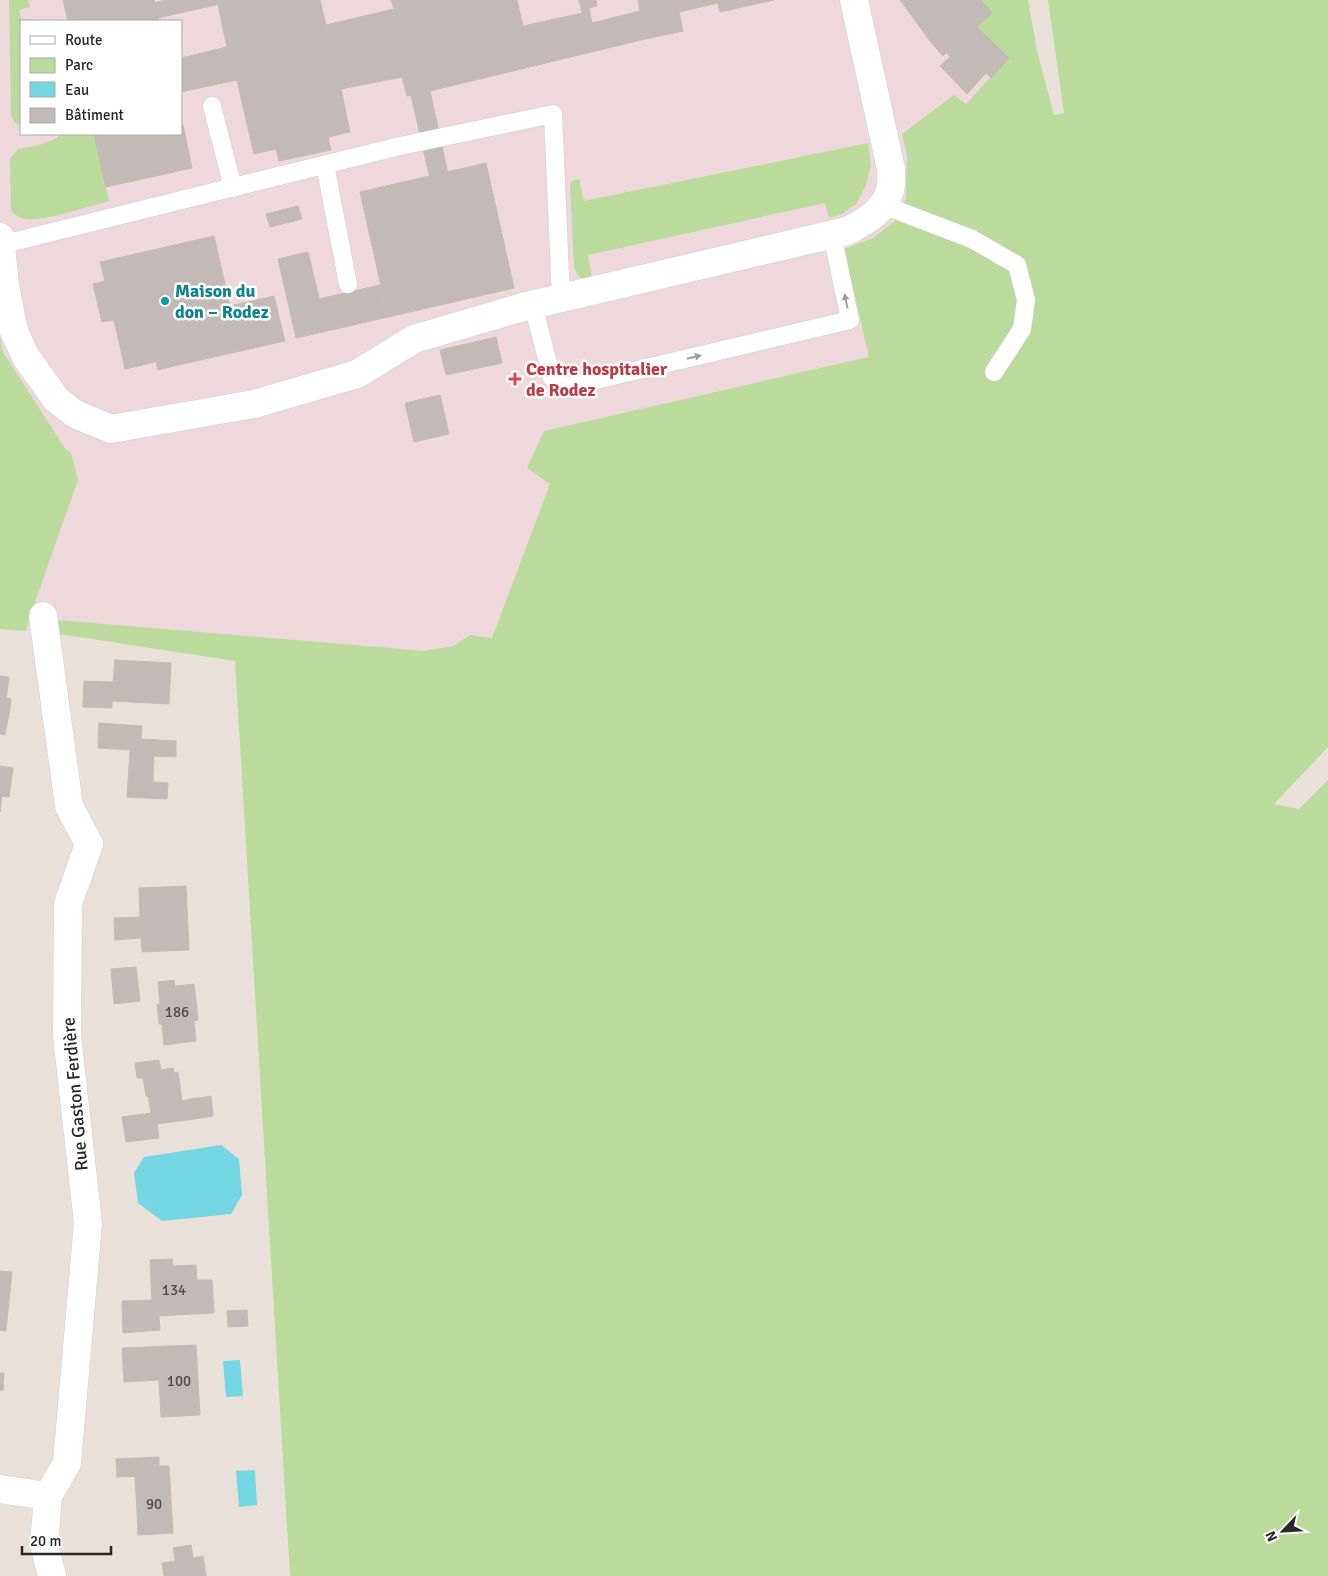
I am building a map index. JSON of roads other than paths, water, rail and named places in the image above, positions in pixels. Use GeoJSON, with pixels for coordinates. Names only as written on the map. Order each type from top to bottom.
{"type":"FeatureCollection","features":[{"type":"Feature","properties":{"kind":"street"},"geometry":{"type":"LineString","coordinates":[[0,237],[5,286],[14,331],[26,357],[56,399],[75,414],[111,429],[245,405],[294,393],[357,374],[414,339],[561,298],[847,231],[868,221],[883,205],[890,190],[891,169],[854,0]]}},
{"type":"Feature","properties":{"kind":"street","name":"Rue Gaston Ferdière"},"geometry":{"type":"LineString","coordinates":[[43,616],[69,806],[89,844],[68,904],[67,1036],[88,1223],[67,1463],[48,1496]]}},
{"type":"Feature","properties":{"kind":"street"},"geometry":{"type":"LineString","coordinates":[[0,1489],[48,1496],[44,1545],[52,1576]]}},
{"type":"Feature","properties":{"kind":"lane"},"geometry":{"type":"LineString","coordinates":[[212,106],[232,188]]}},
{"type":"Feature","properties":{"kind":"lane"},"geometry":{"type":"LineString","coordinates":[[0,245],[400,146],[553,114],[561,298]]}},
{"type":"Feature","properties":{"kind":"lane"},"geometry":{"type":"LineString","coordinates":[[324,165],[348,284]]}},
{"type":"Feature","properties":{"kind":"lane"},"geometry":{"type":"LineString","coordinates":[[883,205],[972,239],[1017,265],[1026,300],[1022,329],[994,372]]}},
{"type":"Feature","properties":{"kind":"lane"},"geometry":{"type":"LineString","coordinates":[[533,305],[552,378],[558,384],[566,387],[831,325],[850,320],[832,234]]}},
{"type":"Feature","properties":{"kind":"water"},"geometry":{"type":"Polygon","coordinates":[[[221,1145],[239,1159],[242,1195],[231,1214],[162,1221],[138,1203],[134,1173],[144,1157],[221,1145]]]}},
{"type":"Feature","properties":{"kind":"water"},"geometry":{"type":"Polygon","coordinates":[[[240,1360],[243,1396],[226,1397],[223,1361],[240,1360]]]}},
{"type":"Feature","properties":{"kind":"water"},"geometry":{"type":"Polygon","coordinates":[[[255,1470],[257,1505],[239,1507],[236,1471],[255,1470]]]}},
{"type":"Feature","properties":{"kind":"place","name":"Maison du don – Rodez"},"geometry":{"type":"Point","coordinates":[165,301]}},
{"type":"Feature","properties":{"kind":"place","name":"Centre hospitalier de Rodez"},"geometry":{"type":"Point","coordinates":[515,379]}}]}
